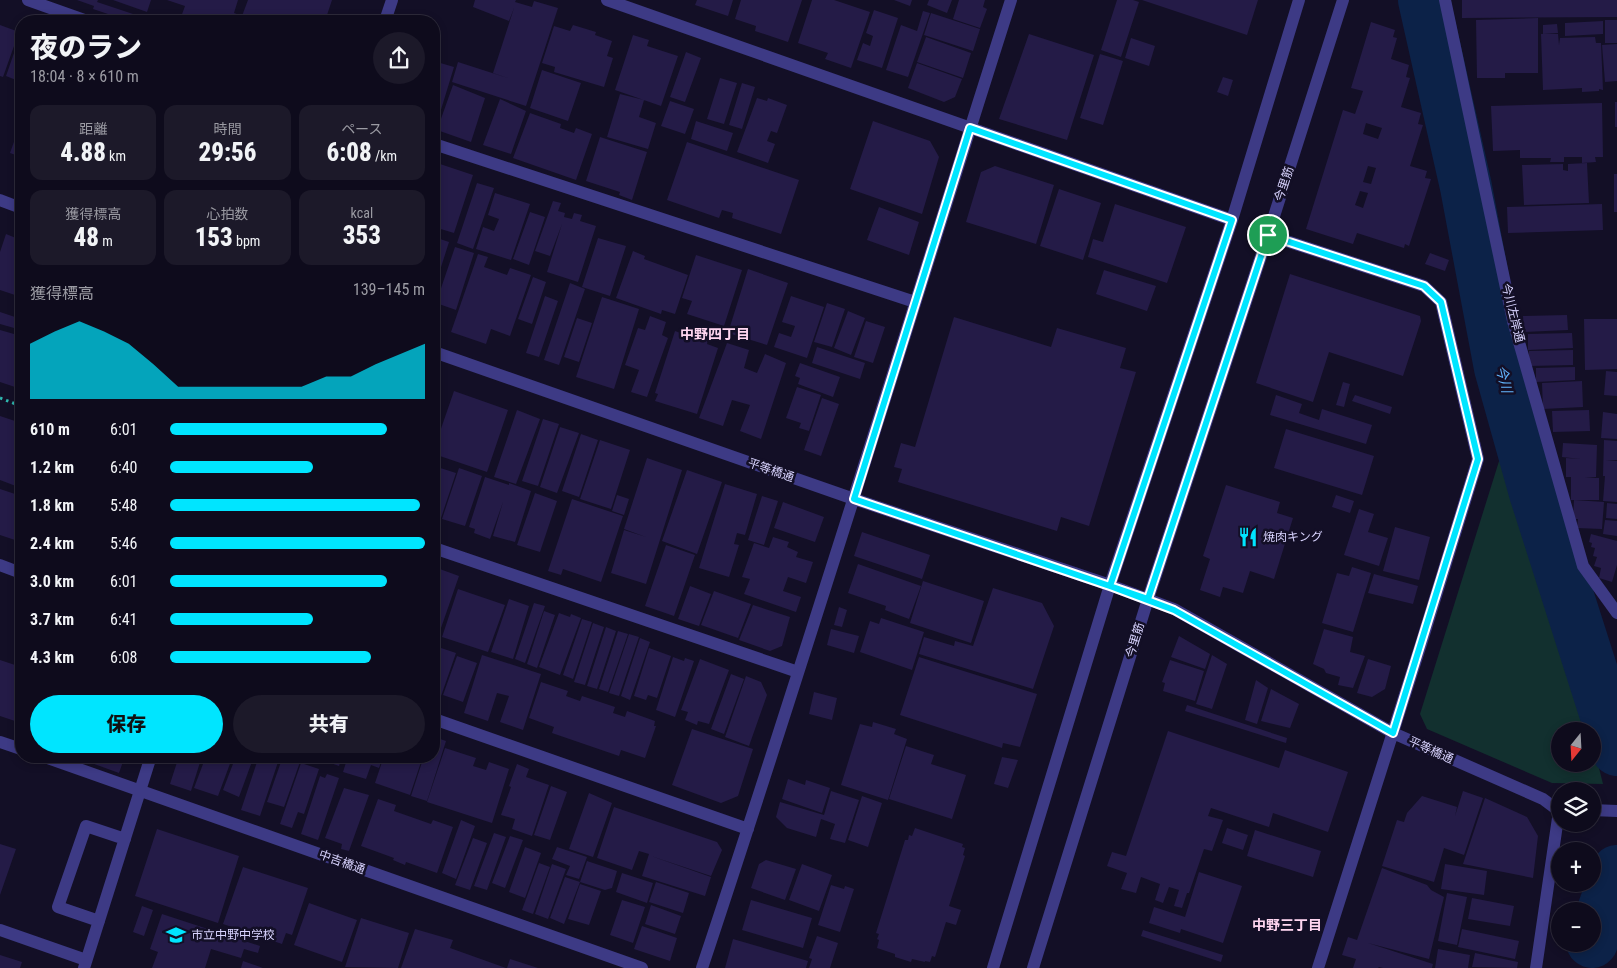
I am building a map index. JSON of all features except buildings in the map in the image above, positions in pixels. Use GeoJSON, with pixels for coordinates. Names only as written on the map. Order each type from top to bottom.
{"type":"FeatureCollection","features":[{"type":"Feature","properties":{"kind":"street"},"geometry":{"type":"LineString","coordinates":[[28,0],[70,15]]}},
{"type":"Feature","properties":{"kind":"street"},"geometry":{"type":"LineString","coordinates":[[387,15],[392,0]]}},
{"type":"Feature","properties":{"kind":"street"},"geometry":{"type":"LineString","coordinates":[[607,0],[1232,220]]}},
{"type":"Feature","properties":{"kind":"street"},"geometry":{"type":"LineString","coordinates":[[702,968],[854,499],[1011,0]]}},
{"type":"Feature","properties":{"kind":"street"},"geometry":{"type":"LineString","coordinates":[[992,968],[1110,586],[1232,220],[1300,0]]}},
{"type":"Feature","properties":{"kind":"street","name":"今里筋"},"geometry":{"type":"LineString","coordinates":[[1033,968],[1148,599],[1343,0]]}},
{"type":"Feature","properties":{"kind":"street","name":"今川左岸通"},"geometry":{"type":"LineString","coordinates":[[1445,0],[1516,330],[1583,566],[1617,613]]}},
{"type":"Feature","properties":{"kind":"street"},"geometry":{"type":"LineString","coordinates":[[440,146],[915,302]]}},
{"type":"Feature","properties":{"kind":"street"},"geometry":{"type":"LineString","coordinates":[[0,200],[15,206]]}},
{"type":"Feature","properties":{"kind":"street"},"geometry":{"type":"LineString","coordinates":[[1268,235],[1424,286],[1441,302],[1478,459],[1318,968]]}},
{"type":"Feature","properties":{"kind":"street","name":"平等橋通"},"geometry":{"type":"LineString","coordinates":[[440,354],[854,499],[1148,599],[1174,610],[1393,733],[1543,799],[1551,804]]}},
{"type":"Feature","properties":{"kind":"street"},"geometry":{"type":"LineString","coordinates":[[440,550],[798,672]]}},
{"type":"Feature","properties":{"kind":"street"},"geometry":{"type":"LineString","coordinates":[[0,565],[15,571]]}},
{"type":"Feature","properties":{"kind":"street"},"geometry":{"type":"LineString","coordinates":[[440,720],[748,829]]}},
{"type":"Feature","properties":{"kind":"street"},"geometry":{"type":"LineString","coordinates":[[0,742],[15,747]]}},
{"type":"Feature","properties":{"kind":"street","name":"中吉橋通"},"geometry":{"type":"LineString","coordinates":[[62,763],[642,968]]}},
{"type":"Feature","properties":{"kind":"street"},"geometry":{"type":"LineString","coordinates":[[0,930],[85,964],[149,763]]}},
{"type":"Feature","properties":{"kind":"street"},"geometry":{"type":"LineString","coordinates":[[1601,810],[1617,811]]}},
{"type":"Feature","properties":{"kind":"street"},"geometry":{"type":"LineString","coordinates":[[99,921],[58,907],[86,826],[125,839]]}},
{"type":"Feature","properties":{"kind":"street"},"geometry":{"type":"LineString","coordinates":[[1536,968],[1556,832]]}},
{"type":"Feature","properties":{"kind":"path"},"geometry":{"type":"LineString","coordinates":[[0,398],[15,404]]}},
{"type":"Feature","properties":{"kind":"green space"},"geometry":{"type":"Polygon","coordinates":[[[1500,458],[1587,722],[1551,722],[1551,772],[1600,772],[1603,784],[1601,782],[1551,783],[1427,729],[1420,714],[1500,458]]]}},
{"type":"Feature","properties":{"kind":"waterway","name":"今川"},"geometry":{"type":"LineString","coordinates":[[1424,0],[1466,187],[1500,368],[1535,493],[1617,750]]}},
{"type":"Feature","properties":{"kind":"waterway","name":"今川"},"geometry":{"type":"LineString","coordinates":[[1601,916],[1617,871]]}},
{"type":"Feature","properties":{"kind":"place","name":"焼肉キング"},"geometry":{"type":"Point","coordinates":[1248,537]}},
{"type":"Feature","properties":{"kind":"place","name":"市立中野中学校"},"geometry":{"type":"Point","coordinates":[176,935]}},
{"type":"Feature","properties":{"kind":"district","name":"中野四丁目"},"geometry":{"type":"Point","coordinates":[715,334]}},
{"type":"Feature","properties":{"kind":"district","name":"中野三丁目"},"geometry":{"type":"Point","coordinates":[1287,925]}},
{"type":"Feature","properties":{"kind":"route"},"geometry":{"type":"LineString","coordinates":[[1268,235],[1148,599],[854,499],[970,128],[1232,220],[1110,586],[1148,599],[1174,610],[1393,733],[1478,459],[1441,302],[1424,286],[1268,235]]}}]}
